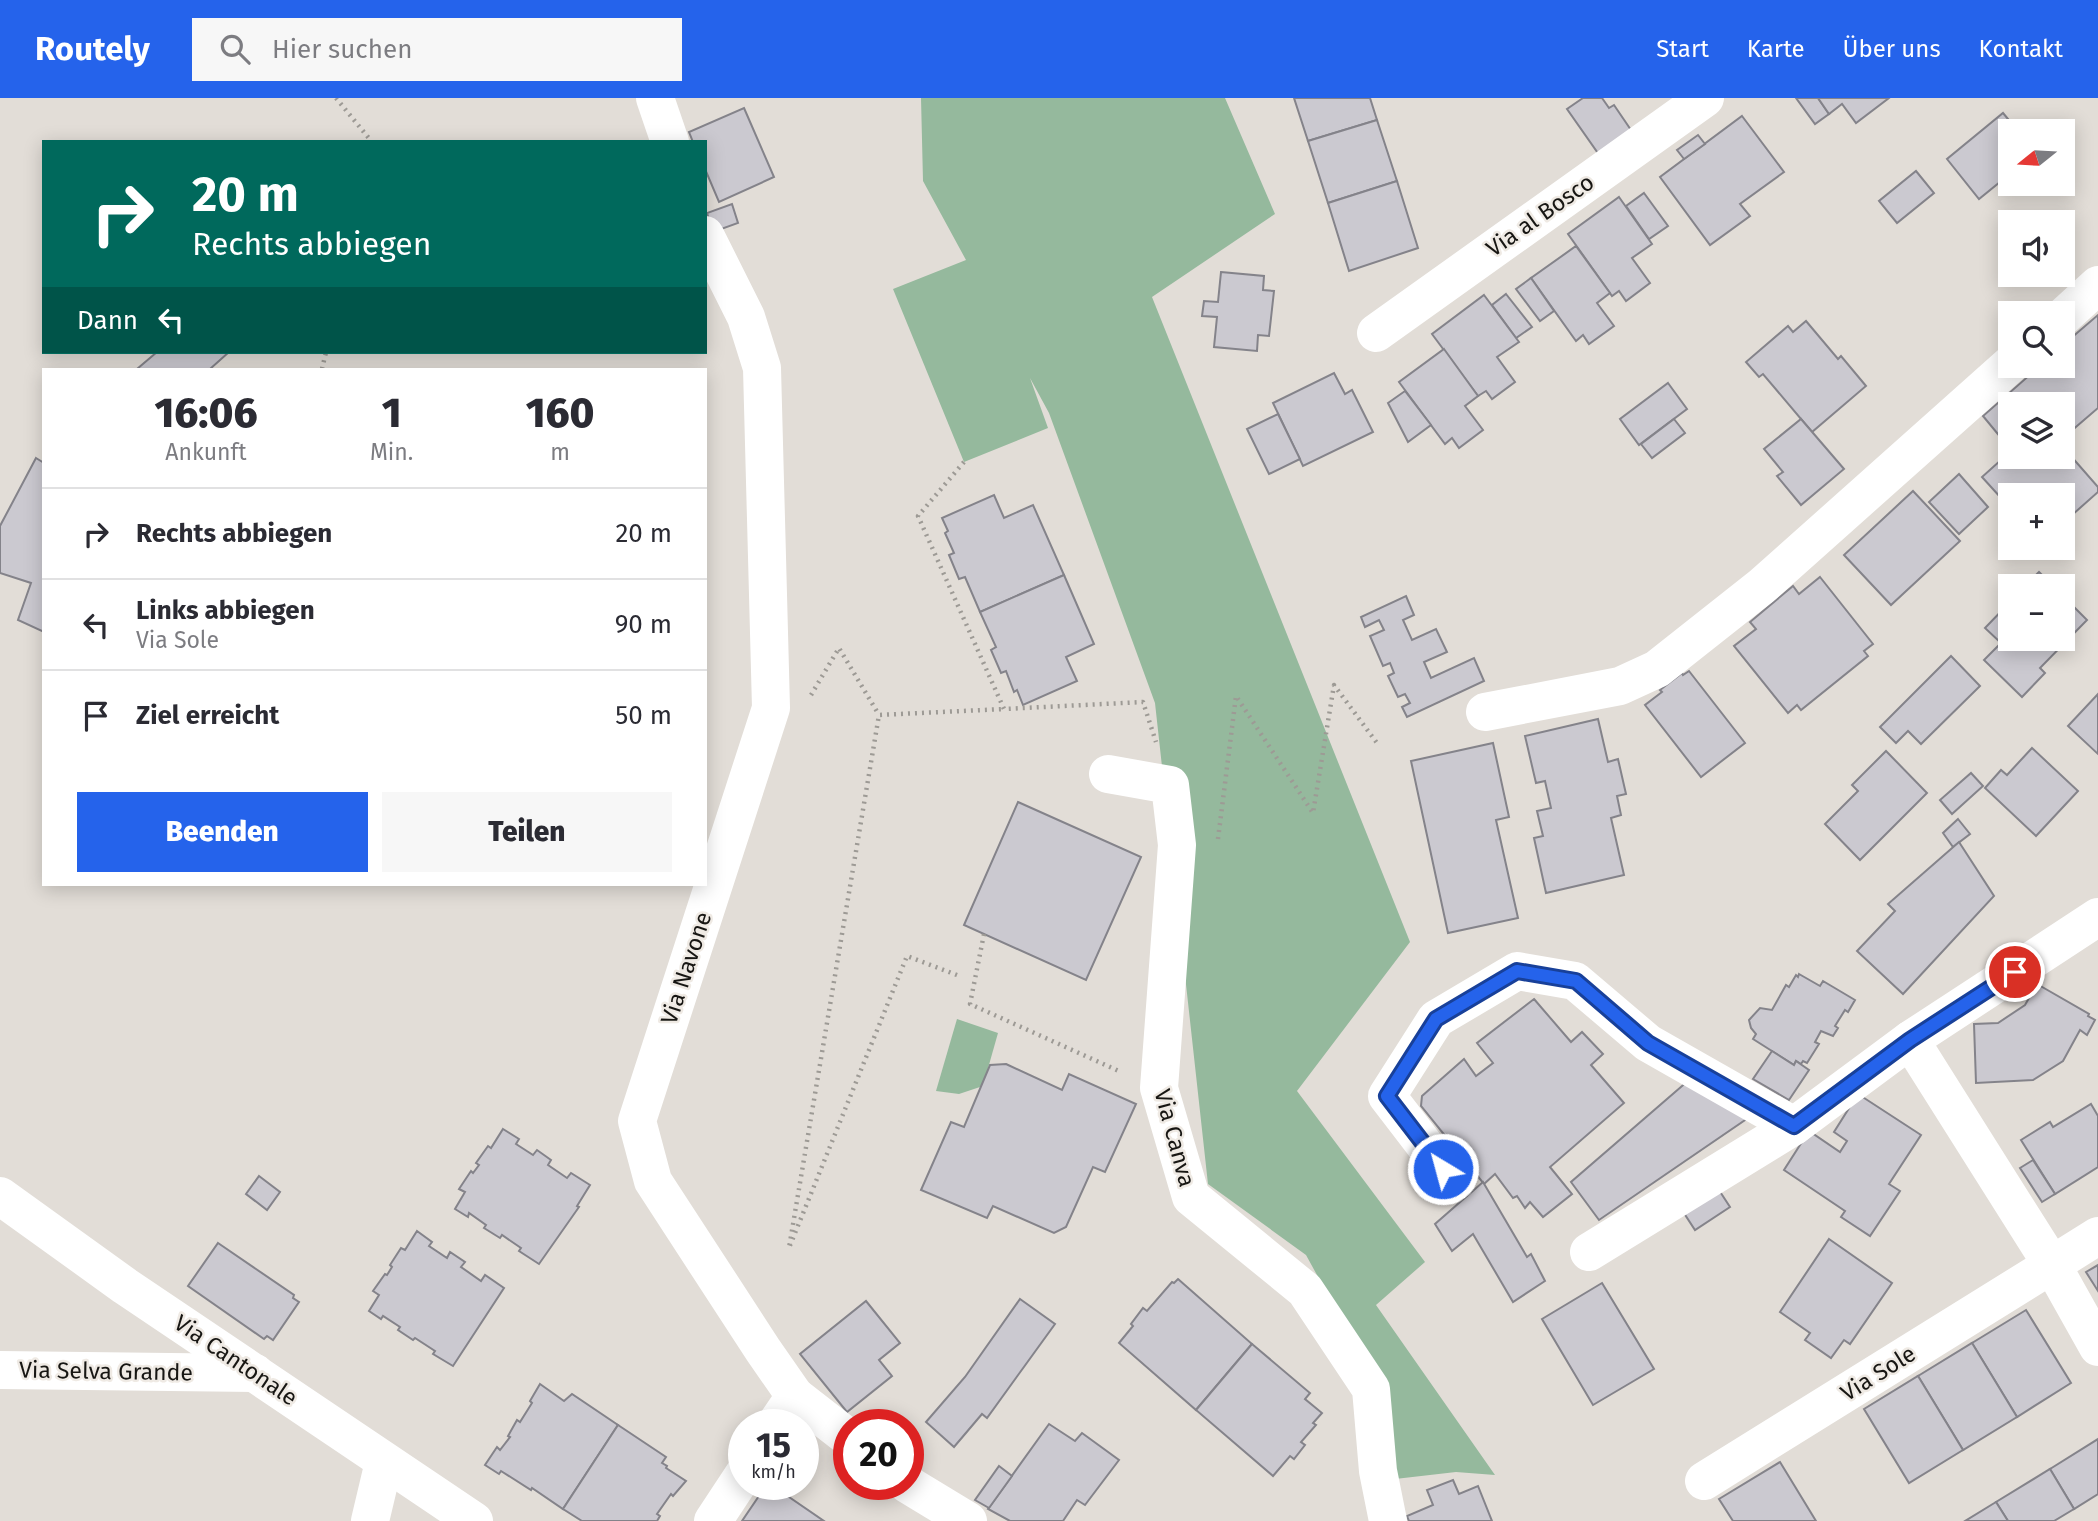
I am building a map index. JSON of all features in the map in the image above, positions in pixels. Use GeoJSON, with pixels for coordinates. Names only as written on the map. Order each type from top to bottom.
{"type":"FeatureCollection","features":[{"type":"Feature","properties":{"kind":"street"},"geometry":{"type":"LineString","coordinates":[[654,98],[669,140]]}},
{"type":"Feature","properties":{"kind":"street","name":"Via al Bosco"},"geometry":{"type":"LineString","coordinates":[[1376,333],[1705,98]]}},
{"type":"Feature","properties":{"kind":"street","name":"Via Navone"},"geometry":{"type":"LineString","coordinates":[[707,239],[746,317],[762,368],[771,708],[637,1121],[653,1181],[784,1409]]}},
{"type":"Feature","properties":{"kind":"street"},"geometry":{"type":"LineString","coordinates":[[2075,306],[2098,285]]}},
{"type":"Feature","properties":{"kind":"street"},"geometry":{"type":"LineString","coordinates":[[1485,712],[1620,686],[1657,669],[1772,577],[1998,376]]}},
{"type":"Feature","properties":{"kind":"street","name":"Via Canva"},"geometry":{"type":"LineString","coordinates":[[1108,774],[1170,785],[1177,845],[1159,1088],[1191,1197],[1305,1290],[1371,1389],[1378,1471],[1388,1521]]}},
{"type":"Feature","properties":{"kind":"street"},"geometry":{"type":"LineString","coordinates":[[1589,1252],[1794,1126],[1910,1040],[2098,917]]}},
{"type":"Feature","properties":{"kind":"street"},"geometry":{"type":"LineString","coordinates":[[1443,1169],[1387,1096],[1436,1019],[1517,971],[1576,981],[1648,1043],[1794,1126]]}},
{"type":"Feature","properties":{"kind":"street"},"geometry":{"type":"LineString","coordinates":[[1910,1040],[2052,1265],[2098,1347]]}},
{"type":"Feature","properties":{"kind":"street","name":"Via Cantonale"},"geometry":{"type":"LineString","coordinates":[[0,1196],[125,1286],[474,1521]]}},
{"type":"Feature","properties":{"kind":"street","name":"Via Sole"},"geometry":{"type":"LineString","coordinates":[[1704,1482],[2098,1236]]}},
{"type":"Feature","properties":{"kind":"street","name":"Via Selva Grande"},"geometry":{"type":"LineString","coordinates":[[0,1370],[255,1373]]}},
{"type":"Feature","properties":{"kind":"street"},"geometry":{"type":"LineString","coordinates":[[370,1521],[384,1462]]}},
{"type":"Feature","properties":{"kind":"street"},"geometry":{"type":"LineString","coordinates":[[924,1494],[968,1521]]}},
{"type":"Feature","properties":{"kind":"street"},"geometry":{"type":"LineString","coordinates":[[713,1521],[728,1498]]}},
{"type":"Feature","properties":{"kind":"path"},"geometry":{"type":"LineString","coordinates":[[336,98],[370,140]]}},
{"type":"Feature","properties":{"kind":"path"},"geometry":{"type":"LineString","coordinates":[[964,462],[918,516],[1004,709]]}},
{"type":"Feature","properties":{"kind":"path"},"geometry":{"type":"LineString","coordinates":[[1218,844],[1236,696],[1313,813],[1334,685],[1377,743]]}},
{"type":"Feature","properties":{"kind":"path"},"geometry":{"type":"LineString","coordinates":[[957,975],[907,956],[789,1248],[879,715],[1143,702]]}},
{"type":"Feature","properties":{"kind":"path"},"geometry":{"type":"LineString","coordinates":[[984,934],[970,1004],[1159,1088]]}},
{"type":"Feature","properties":{"kind":"green space"},"geometry":{"type":"Polygon","coordinates":[[[921,98],[1225,98],[1275,214],[1152,297],[1410,942],[1297,1091],[1425,1262],[1376,1305],[1495,1475],[1456,1472],[1395,1479],[1378,1386],[1306,1255],[1208,1184],[1155,703],[1049,413],[1030,378],[1048,428],[964,462],[893,289],[966,260],[923,181],[921,98]]]}},
{"type":"Feature","properties":{"kind":"green space"},"geometry":{"type":"Polygon","coordinates":[[[957,1019],[998,1033],[983,1086],[959,1094],[936,1091],[957,1019]]]}},
{"type":"Feature","properties":{"kind":"building"},"geometry":{"type":"Polygon","coordinates":[[[1294,98],[1370,98],[1377,120],[1308,141],[1294,98]]]}},
{"type":"Feature","properties":{"kind":"building"},"geometry":{"type":"Polygon","coordinates":[[[1583,98],[1602,98],[1609,108],[1614,105],[1633,133],[1600,156],[1567,109],[1583,98]]]}},
{"type":"Feature","properties":{"kind":"building"},"geometry":{"type":"Polygon","coordinates":[[[1796,98],[1818,98],[1829,114],[1815,124],[1796,98]]]}},
{"type":"Feature","properties":{"kind":"building"},"geometry":{"type":"Polygon","coordinates":[[[1818,98],[1889,98],[1856,123],[1842,104],[1829,114],[1818,98]]]}},
{"type":"Feature","properties":{"kind":"building"},"geometry":{"type":"Polygon","coordinates":[[[744,108],[774,177],[719,202],[707,174],[707,140],[692,140],[689,132],[744,108]]]}},
{"type":"Feature","properties":{"kind":"building"},"geometry":{"type":"Polygon","coordinates":[[[2003,113],[2008,119],[1998,119],[1998,184],[1979,199],[1947,159],[2003,113]]]}},
{"type":"Feature","properties":{"kind":"building"},"geometry":{"type":"Polygon","coordinates":[[[1742,116],[1784,172],[1740,204],[1750,216],[1710,245],[1660,177],[1742,116]]]}},
{"type":"Feature","properties":{"kind":"building"},"geometry":{"type":"Polygon","coordinates":[[[1377,120],[1397,181],[1328,203],[1308,141],[1377,120]]]}},
{"type":"Feature","properties":{"kind":"building"},"geometry":{"type":"Polygon","coordinates":[[[1698,135],[1705,144],[1684,159],[1677,150],[1698,135]]]}},
{"type":"Feature","properties":{"kind":"building"},"geometry":{"type":"Polygon","coordinates":[[[1916,171],[1934,193],[1897,223],[1879,201],[1916,171]]]}},
{"type":"Feature","properties":{"kind":"building"},"geometry":{"type":"Polygon","coordinates":[[[1397,181],[1418,248],[1349,271],[1328,203],[1397,181]]]}},
{"type":"Feature","properties":{"kind":"building"},"geometry":{"type":"Polygon","coordinates":[[[1644,193],[1668,226],[1649,239],[1626,206],[1644,193]]]}},
{"type":"Feature","properties":{"kind":"building"},"geometry":{"type":"Polygon","coordinates":[[[1619,197],[1652,244],[1632,258],[1650,283],[1626,301],[1619,291],[1612,296],[1568,234],[1619,197]]]}},
{"type":"Feature","properties":{"kind":"building"},"geometry":{"type":"Polygon","coordinates":[[[732,204],[738,223],[713,232],[707,213],[732,204]]]}},
{"type":"Feature","properties":{"kind":"building"},"geometry":{"type":"Polygon","coordinates":[[[1576,246],[1610,293],[1597,303],[1614,326],[1589,344],[1583,335],[1576,341],[1531,278],[1576,246]]]}},
{"type":"Feature","properties":{"kind":"building"},"geometry":{"type":"Polygon","coordinates":[[[1221,272],[1264,276],[1263,290],[1274,291],[1269,336],[1258,335],[1257,351],[1214,347],[1217,317],[1202,316],[1204,301],[1218,302],[1221,272]]]}},
{"type":"Feature","properties":{"kind":"building"},"geometry":{"type":"Polygon","coordinates":[[[1531,278],[1554,311],[1540,321],[1516,289],[1531,278]]]}},
{"type":"Feature","properties":{"kind":"building"},"geometry":{"type":"Polygon","coordinates":[[[1506,294],[1532,327],[1516,338],[1492,305],[1506,294]]]}},
{"type":"Feature","properties":{"kind":"building"},"geometry":{"type":"Polygon","coordinates":[[[1484,295],[1519,342],[1497,357],[1515,382],[1492,399],[1486,391],[1478,396],[1432,334],[1484,295]]]}},
{"type":"Feature","properties":{"kind":"building"},"geometry":{"type":"Polygon","coordinates":[[[2098,315],[2098,408],[2075,428],[2075,392],[2010,392],[2026,378],[2075,378],[2075,335],[2098,315]]]}},
{"type":"Feature","properties":{"kind":"building"},"geometry":{"type":"Polygon","coordinates":[[[1806,321],[1838,359],[1841,356],[1866,386],[1812,432],[1763,374],[1759,377],[1746,362],[1788,326],[1793,332],[1806,321]]]}},
{"type":"Feature","properties":{"kind":"building"},"geometry":{"type":"Polygon","coordinates":[[[1444,349],[1478,396],[1465,406],[1483,430],[1459,448],[1452,438],[1445,444],[1399,382],[1444,349]]]}},
{"type":"Feature","properties":{"kind":"building"},"geometry":{"type":"Polygon","coordinates":[[[155,354],[227,354],[211,368],[138,368],[155,354]]]}},
{"type":"Feature","properties":{"kind":"building"},"geometry":{"type":"Polygon","coordinates":[[[1334,373],[1345,394],[1352,390],[1373,432],[1303,466],[1273,403],[1334,373]]]}},
{"type":"Feature","properties":{"kind":"building"},"geometry":{"type":"Polygon","coordinates":[[[1668,383],[1687,409],[1639,445],[1620,419],[1668,383]]]}},
{"type":"Feature","properties":{"kind":"building"},"geometry":{"type":"Polygon","coordinates":[[[1405,391],[1431,425],[1408,442],[1388,403],[1405,391]]]}},
{"type":"Feature","properties":{"kind":"building"},"geometry":{"type":"Polygon","coordinates":[[[1998,403],[1998,434],[1983,416],[1998,403]]]}},
{"type":"Feature","properties":{"kind":"building"},"geometry":{"type":"Polygon","coordinates":[[[1278,414],[1300,459],[1269,474],[1247,429],[1278,414]]]}},
{"type":"Feature","properties":{"kind":"building"},"geometry":{"type":"Polygon","coordinates":[[[1674,419],[1685,433],[1652,458],[1641,444],[1674,419]]]}},
{"type":"Feature","properties":{"kind":"building"},"geometry":{"type":"Polygon","coordinates":[[[1801,419],[1844,469],[1801,505],[1777,476],[1783,472],[1764,449],[1801,419]]]}},
{"type":"Feature","properties":{"kind":"building"},"geometry":{"type":"Polygon","coordinates":[[[36,458],[42,462],[42,631],[18,620],[31,583],[0,573],[0,526],[36,458]]]}},
{"type":"Feature","properties":{"kind":"building"},"geometry":{"type":"Polygon","coordinates":[[[2075,461],[2098,487],[2098,492],[2075,512],[2075,483],[1998,483],[1998,495],[1982,477],[1998,463],[1998,469],[2075,469],[2075,461]]]}},
{"type":"Feature","properties":{"kind":"building"},"geometry":{"type":"Polygon","coordinates":[[[1959,474],[1988,507],[1959,534],[1929,502],[1959,474]]]}},
{"type":"Feature","properties":{"kind":"building"},"geometry":{"type":"Polygon","coordinates":[[[1913,491],[1960,541],[1891,605],[1844,555],[1913,491]]]}},
{"type":"Feature","properties":{"kind":"building"},"geometry":{"type":"Polygon","coordinates":[[[994,495],[1004,518],[1033,505],[1064,575],[980,612],[965,577],[959,579],[949,555],[954,553],[942,518],[994,495]]]}},
{"type":"Feature","properties":{"kind":"building"},"geometry":{"type":"Polygon","coordinates":[[[1064,575],[1094,644],[1066,657],[1077,681],[1023,705],[1017,690],[1014,692],[1006,671],[1001,673],[991,650],[996,647],[980,612],[1064,575]]]}},
{"type":"Feature","properties":{"kind":"building"},"geometry":{"type":"Polygon","coordinates":[[[1820,577],[1873,644],[1864,651],[1868,656],[1801,710],[1797,705],[1788,713],[1734,646],[1756,629],[1750,622],[1793,586],[1799,594],[1820,577]]]}},
{"type":"Feature","properties":{"kind":"building"},"geometry":{"type":"Polygon","coordinates":[[[1406,596],[1414,615],[1403,620],[1412,640],[1436,629],[1447,652],[1424,662],[1431,678],[1474,658],[1484,681],[1407,717],[1402,707],[1410,703],[1405,694],[1398,697],[1388,676],[1394,673],[1390,663],[1383,666],[1370,636],[1384,630],[1379,620],[1365,627],[1361,617],[1406,596]]]}},
{"type":"Feature","properties":{"kind":"building"},"geometry":{"type":"Polygon","coordinates":[[[2075,608],[2087,620],[2075,632],[2075,608]]]}},
{"type":"Feature","properties":{"kind":"building"},"geometry":{"type":"Polygon","coordinates":[[[1998,614],[1998,640],[1985,628],[1998,614]]]}},
{"type":"Feature","properties":{"kind":"building"},"geometry":{"type":"Polygon","coordinates":[[[1998,646],[1998,651],[2057,651],[2040,668],[2045,673],[2022,697],[1984,660],[1998,646]]]}},
{"type":"Feature","properties":{"kind":"building"},"geometry":{"type":"Polygon","coordinates":[[[1951,656],[1980,686],[1921,744],[1908,731],[1896,743],[1880,727],[1951,656]]]}},
{"type":"Feature","properties":{"kind":"building"},"geometry":{"type":"Polygon","coordinates":[[[1689,671],[1745,743],[1701,777],[1645,705],[1682,673],[1683,675],[1689,671]]]}},
{"type":"Feature","properties":{"kind":"building"},"geometry":{"type":"Polygon","coordinates":[[[2098,694],[2098,754],[2068,726],[2098,694]]]}},
{"type":"Feature","properties":{"kind":"building"},"geometry":{"type":"Polygon","coordinates":[[[1598,719],[1608,762],[1618,759],[1626,794],[1617,796],[1621,815],[1611,818],[1624,875],[1546,893],[1534,838],[1543,836],[1537,811],[1551,808],[1545,781],[1536,783],[1525,736],[1598,719]]]}},
{"type":"Feature","properties":{"kind":"building"},"geometry":{"type":"Polygon","coordinates":[[[1493,743],[1509,817],[1496,820],[1518,918],[1448,933],[1411,761],[1493,743]]]}},
{"type":"Feature","properties":{"kind":"building"},"geometry":{"type":"Polygon","coordinates":[[[2032,748],[2078,791],[2036,836],[1985,788],[2001,770],[2007,775],[2032,748]]]}},
{"type":"Feature","properties":{"kind":"building"},"geometry":{"type":"Polygon","coordinates":[[[1886,751],[1927,793],[1860,860],[1825,824],[1858,791],[1852,785],[1886,751]]]}},
{"type":"Feature","properties":{"kind":"building"},"geometry":{"type":"Polygon","coordinates":[[[1971,773],[1983,786],[1952,814],[1940,800],[1971,773]]]}},
{"type":"Feature","properties":{"kind":"building"},"geometry":{"type":"Polygon","coordinates":[[[1018,802],[1141,857],[1086,980],[964,925],[1018,802]]]}},
{"type":"Feature","properties":{"kind":"building"},"geometry":{"type":"Polygon","coordinates":[[[1958,819],[1970,834],[1953,847],[1943,833],[1958,819]]]}},
{"type":"Feature","properties":{"kind":"building"},"geometry":{"type":"Polygon","coordinates":[[[1959,842],[1994,896],[1903,994],[1857,951],[1895,911],[1888,904],[1959,842]]]}},
{"type":"Feature","properties":{"kind":"building"},"geometry":{"type":"Polygon","coordinates":[[[1799,974],[1820,986],[1823,981],[1855,1000],[1835,1026],[1838,1028],[1833,1036],[1821,1031],[1815,1042],[1819,1044],[1807,1063],[1796,1061],[1794,1065],[1753,1039],[1756,1034],[1749,1020],[1760,1008],[1772,1010],[1786,985],[1789,987],[1799,974]]]}},
{"type":"Feature","properties":{"kind":"building"},"geometry":{"type":"Polygon","coordinates":[[[2037,984],[2095,1020],[2087,1035],[2080,1030],[2063,1061],[2033,1080],[1976,1083],[1974,1024],[1998,1023],[2025,1005],[2037,984]]]}},
{"type":"Feature","properties":{"kind":"building"},"geometry":{"type":"Polygon","coordinates":[[[1534,999],[1571,1042],[1582,1032],[1603,1054],[1591,1065],[1624,1103],[1550,1167],[1572,1194],[1543,1217],[1530,1202],[1525,1208],[1517,1196],[1513,1198],[1495,1174],[1484,1184],[1421,1106],[1422,1096],[1464,1059],[1476,1076],[1493,1063],[1477,1043],[1534,999]]]}},
{"type":"Feature","properties":{"kind":"building"},"geometry":{"type":"Polygon","coordinates":[[[1772,1051],[1794,1065],[1796,1061],[1809,1070],[1789,1100],[1753,1079],[1772,1051]]]}},
{"type":"Feature","properties":{"kind":"building"},"geometry":{"type":"Polygon","coordinates":[[[1006,1064],[1062,1090],[1069,1074],[1136,1104],[1105,1172],[1093,1167],[1066,1227],[1054,1233],[993,1206],[987,1218],[921,1190],[951,1122],[964,1127],[990,1065],[1006,1064]]]}},
{"type":"Feature","properties":{"kind":"building"},"geometry":{"type":"Polygon","coordinates":[[[1689,1080],[1748,1118],[1599,1220],[1571,1182],[1689,1080]]]}},
{"type":"Feature","properties":{"kind":"building"},"geometry":{"type":"Polygon","coordinates":[[[1858,1094],[1921,1135],[1889,1184],[1900,1191],[1870,1236],[1841,1217],[1845,1211],[1784,1170],[1809,1131],[1840,1152],[1847,1141],[1834,1132],[1858,1094]]]}},
{"type":"Feature","properties":{"kind":"building"},"geometry":{"type":"Polygon","coordinates":[[[2091,1104],[2098,1116],[2098,1167],[2055,1194],[2021,1140],[2050,1122],[2053,1127],[2091,1104]]]}},
{"type":"Feature","properties":{"kind":"building"},"geometry":{"type":"Polygon","coordinates":[[[503,1129],[519,1139],[516,1144],[533,1155],[537,1150],[551,1160],[548,1165],[567,1178],[571,1173],[590,1185],[577,1206],[579,1207],[539,1264],[519,1251],[521,1248],[502,1235],[500,1238],[484,1228],[486,1225],[469,1213],[468,1217],[455,1209],[465,1192],[459,1189],[503,1129]]]}},
{"type":"Feature","properties":{"kind":"building"},"geometry":{"type":"Polygon","coordinates":[[[2033,1160],[2055,1194],[2042,1202],[2020,1168],[2033,1160]]]}},
{"type":"Feature","properties":{"kind":"building"},"geometry":{"type":"Polygon","coordinates":[[[259,1176],[280,1192],[267,1210],[246,1194],[259,1176]]]}},
{"type":"Feature","properties":{"kind":"building"},"geometry":{"type":"Polygon","coordinates":[[[1483,1182],[1527,1257],[1531,1254],[1545,1281],[1513,1302],[1473,1234],[1452,1251],[1435,1224],[1483,1182]]]}},
{"type":"Feature","properties":{"kind":"building"},"geometry":{"type":"Polygon","coordinates":[[[1715,1184],[1730,1207],[1695,1230],[1680,1207],[1715,1184]]]}},
{"type":"Feature","properties":{"kind":"building"},"geometry":{"type":"Polygon","coordinates":[[[417,1231],[432,1242],[429,1246],[447,1258],[450,1252],[465,1262],[461,1267],[481,1281],[485,1275],[504,1288],[453,1366],[433,1354],[435,1351],[398,1330],[400,1327],[369,1311],[379,1295],[373,1291],[385,1274],[387,1275],[401,1248],[405,1250],[417,1231]]]}},
{"type":"Feature","properties":{"kind":"building"},"geometry":{"type":"Polygon","coordinates":[[[1829,1239],[1892,1283],[1850,1344],[1844,1340],[1831,1358],[1805,1340],[1810,1333],[1780,1312],[1829,1239]]]}},
{"type":"Feature","properties":{"kind":"building"},"geometry":{"type":"Polygon","coordinates":[[[218,1243],[294,1295],[293,1298],[299,1302],[273,1340],[267,1336],[264,1339],[188,1286],[218,1243]]]}},
{"type":"Feature","properties":{"kind":"building"},"geometry":{"type":"Polygon","coordinates":[[[2098,1265],[2098,1291],[2086,1272],[2098,1265]]]}},
{"type":"Feature","properties":{"kind":"building"},"geometry":{"type":"Polygon","coordinates":[[[1178,1279],[1252,1344],[1196,1410],[1119,1343],[1143,1308],[1147,1311],[1172,1282],[1178,1279]]]}},
{"type":"Feature","properties":{"kind":"building"},"geometry":{"type":"Polygon","coordinates":[[[1602,1283],[1654,1369],[1593,1405],[1542,1319],[1602,1283]]]}},
{"type":"Feature","properties":{"kind":"building"},"geometry":{"type":"Polygon","coordinates":[[[1020,1299],[1055,1324],[987,1418],[982,1414],[954,1447],[926,1422],[965,1377],[1020,1299]]]}},
{"type":"Feature","properties":{"kind":"building"},"geometry":{"type":"Polygon","coordinates":[[[866,1301],[900,1343],[879,1360],[892,1376],[851,1409],[845,1409],[800,1354],[866,1301]]]}},
{"type":"Feature","properties":{"kind":"building"},"geometry":{"type":"Polygon","coordinates":[[[2026,1310],[2071,1383],[2017,1417],[1972,1343],[2026,1310]]]}},
{"type":"Feature","properties":{"kind":"building"},"geometry":{"type":"Polygon","coordinates":[[[1972,1343],[2017,1417],[1963,1450],[1918,1376],[1972,1343]]]}},
{"type":"Feature","properties":{"kind":"building"},"geometry":{"type":"Polygon","coordinates":[[[1252,1344],[1310,1393],[1305,1399],[1322,1413],[1313,1423],[1316,1425],[1301,1442],[1305,1445],[1294,1459],[1290,1456],[1273,1476],[1196,1410],[1252,1344]]]}},
{"type":"Feature","properties":{"kind":"building"},"geometry":{"type":"Polygon","coordinates":[[[1918,1376],[1963,1450],[1909,1483],[1864,1409],[1918,1376]]]}},
{"type":"Feature","properties":{"kind":"building"},"geometry":{"type":"Polygon","coordinates":[[[540,1384],[564,1401],[572,1394],[618,1425],[563,1509],[532,1488],[531,1490],[501,1471],[499,1474],[485,1465],[497,1447],[500,1450],[510,1437],[508,1436],[517,1420],[520,1422],[532,1403],[530,1401],[540,1384]]]}},
{"type":"Feature","properties":{"kind":"building"},"geometry":{"type":"Polygon","coordinates":[[[1049,1424],[1075,1441],[1082,1433],[1119,1460],[1085,1505],[1077,1500],[1063,1521],[1010,1521],[988,1509],[1049,1424]]]}},
{"type":"Feature","properties":{"kind":"building"},"geometry":{"type":"Polygon","coordinates":[[[618,1425],[666,1457],[662,1463],[666,1468],[686,1481],[673,1496],[671,1494],[657,1514],[660,1516],[657,1521],[582,1521],[563,1509],[618,1425]]]}},
{"type":"Feature","properties":{"kind":"building"},"geometry":{"type":"Polygon","coordinates":[[[2098,1439],[2098,1494],[2074,1509],[2050,1469],[2098,1439]]]}},
{"type":"Feature","properties":{"kind":"building"},"geometry":{"type":"Polygon","coordinates":[[[1780,1462],[1816,1521],[1733,1521],[1719,1499],[1780,1462]]]}},
{"type":"Feature","properties":{"kind":"building"},"geometry":{"type":"Polygon","coordinates":[[[999,1466],[1012,1476],[989,1508],[975,1500],[999,1466]]]}},
{"type":"Feature","properties":{"kind":"building"},"geometry":{"type":"Polygon","coordinates":[[[2050,1469],[2074,1509],[2054,1521],[2008,1521],[1996,1502],[2050,1469]]]}},
{"type":"Feature","properties":{"kind":"building"},"geometry":{"type":"Polygon","coordinates":[[[1453,1480],[1459,1494],[1478,1486],[1492,1521],[1409,1521],[1407,1516],[1433,1505],[1427,1490],[1453,1480]]]}},
{"type":"Feature","properties":{"kind":"building"},"geometry":{"type":"Polygon","coordinates":[[[756,1500],[793,1500],[824,1521],[742,1521],[756,1500]]]}},
{"type":"Feature","properties":{"kind":"building"},"geometry":{"type":"Polygon","coordinates":[[[1996,1502],[2008,1521],[1965,1521],[1996,1502]]]}},
{"type":"Feature","properties":{"kind":"route"},"geometry":{"type":"LineString","coordinates":[[1443,1169],[1387,1096],[1436,1019],[1517,971],[1576,981],[1648,1043],[1794,1126],[1910,1040],[2015,972]]}}]}
